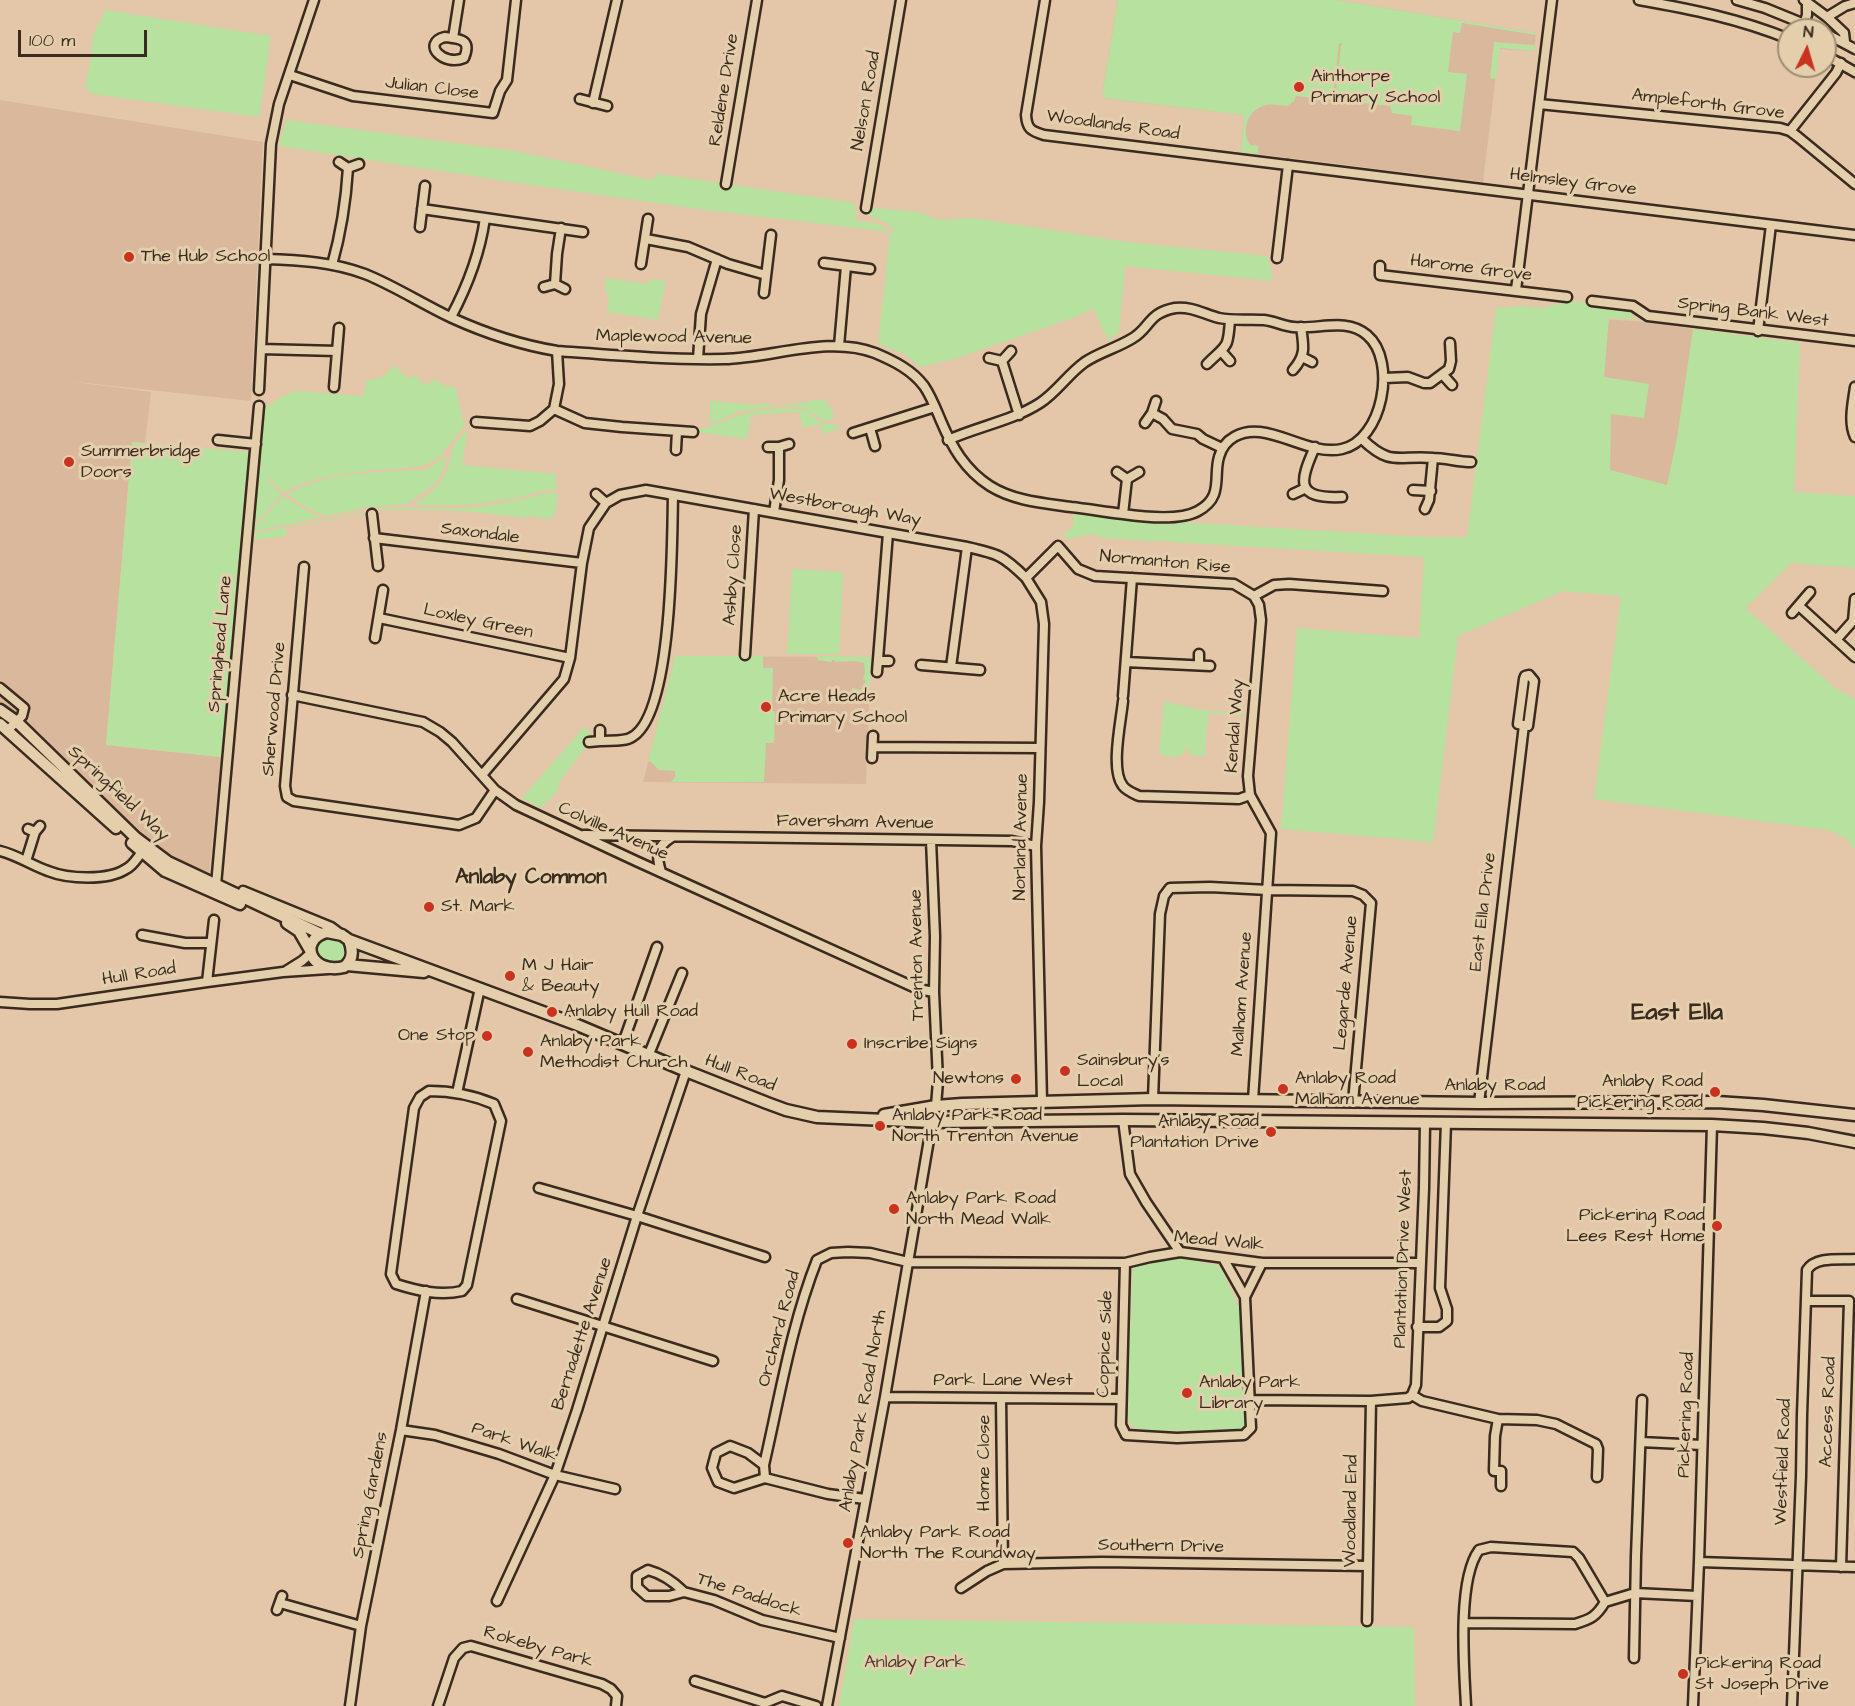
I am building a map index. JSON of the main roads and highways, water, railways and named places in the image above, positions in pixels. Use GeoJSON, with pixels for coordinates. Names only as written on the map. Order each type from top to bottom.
{"type":"FeatureCollection","features":[{"type":"Feature","properties":{"kind":"main road","name":"Springfield Way"},"geometry":{"type":"LineString","coordinates":[[0,710],[18,722],[136,838],[168,862],[321,934]]}},
{"type":"Feature","properties":{"kind":"main road","name":"Springfield Way"},"geometry":{"type":"LineString","coordinates":[[4,727],[165,871],[286,922],[299,931],[310,951]]}},
{"type":"Feature","properties":{"kind":"main road"},"geometry":{"type":"LineString","coordinates":[[333,932],[346,937],[352,953],[347,965],[331,969],[317,962],[310,951],[321,934],[333,932]]}},
{"type":"Feature","properties":{"kind":"main road","name":"Hull Road"},"geometry":{"type":"LineString","coordinates":[[346,937],[623,1043],[686,1071],[786,1110],[817,1117],[866,1118]]}},
{"type":"Feature","properties":{"kind":"main road","name":"Hull Road"},"geometry":{"type":"LineString","coordinates":[[347,965],[440,973]]}},
{"type":"Feature","properties":{"kind":"main road","name":"Anlaby Road"},"geometry":{"type":"LineString","coordinates":[[866,1118],[936,1106],[1153,1099],[1479,1103],[1717,1102],[1855,1116]]}},
{"type":"Feature","properties":{"kind":"main road","name":"Anlaby Road"},"geometry":{"type":"LineString","coordinates":[[866,1118],[932,1122],[1123,1120],[1712,1125],[1808,1133],[1855,1142]]}},
{"type":"Feature","properties":{"kind":"place","name":"Ainthorpe Primary School"},"geometry":{"type":"Point","coordinates":[1299,87]}},
{"type":"Feature","properties":{"kind":"place","name":"The Hub School"},"geometry":{"type":"Point","coordinates":[129,257]}},
{"type":"Feature","properties":{"kind":"place","name":"Summerbridge Doors"},"geometry":{"type":"Point","coordinates":[69,462]}},
{"type":"Feature","properties":{"kind":"place","name":"Acre Heads Primary School"},"geometry":{"type":"Point","coordinates":[766,707]}},
{"type":"Feature","properties":{"kind":"place","name":"St. Mark"},"geometry":{"type":"Point","coordinates":[429,907]}},
{"type":"Feature","properties":{"kind":"place","name":"M J Hair & Beauty"},"geometry":{"type":"Point","coordinates":[510,976]}},
{"type":"Feature","properties":{"kind":"place","name":"Anlaby Hull Road"},"geometry":{"type":"Point","coordinates":[552,1012]}},
{"type":"Feature","properties":{"kind":"place","name":"One Stop"},"geometry":{"type":"Point","coordinates":[487,1036]}},
{"type":"Feature","properties":{"kind":"place","name":"Inscribe Signs"},"geometry":{"type":"Point","coordinates":[852,1044]}},
{"type":"Feature","properties":{"kind":"place","name":"Anlaby Park Methodist Church"},"geometry":{"type":"Point","coordinates":[528,1052]}},
{"type":"Feature","properties":{"kind":"place","name":"Sainsbury's Local"},"geometry":{"type":"Point","coordinates":[1065,1071]}},
{"type":"Feature","properties":{"kind":"place","name":"Newtons"},"geometry":{"type":"Point","coordinates":[1016,1079]}},
{"type":"Feature","properties":{"kind":"place","name":"Anlaby Road Malham Avenue"},"geometry":{"type":"Point","coordinates":[1283,1089]}},
{"type":"Feature","properties":{"kind":"place","name":"Anlaby Road Pickering Road"},"geometry":{"type":"Point","coordinates":[1715,1092]}},
{"type":"Feature","properties":{"kind":"place","name":"Anlaby Park Road North Trenton Avenue"},"geometry":{"type":"Point","coordinates":[880,1126]}},
{"type":"Feature","properties":{"kind":"place","name":"Anlaby Road Plantation Drive"},"geometry":{"type":"Point","coordinates":[1271,1132]}},
{"type":"Feature","properties":{"kind":"place","name":"Anlaby Park Road North Mead Walk"},"geometry":{"type":"Point","coordinates":[894,1209]}},
{"type":"Feature","properties":{"kind":"place","name":"Pickering Road Lees Rest Home"},"geometry":{"type":"Point","coordinates":[1717,1226]}},
{"type":"Feature","properties":{"kind":"place","name":"Anlaby Park Library"},"geometry":{"type":"Point","coordinates":[1187,1393]}},
{"type":"Feature","properties":{"kind":"place","name":"Anlaby Park Road North The Roundway"},"geometry":{"type":"Point","coordinates":[848,1543]}},
{"type":"Feature","properties":{"kind":"place","name":"Pickering Road St Joseph Drive"},"geometry":{"type":"Point","coordinates":[1683,1674]}},
{"type":"Feature","properties":{"kind":"district","name":"Anlaby Common"},"geometry":{"type":"Point","coordinates":[531,879]}},
{"type":"Feature","properties":{"kind":"district","name":"East Ella"},"geometry":{"type":"Point","coordinates":[1677,1014]}},
{"type":"Feature","properties":{"kind":"park label","name":"Anlaby Park"},"geometry":{"type":"Point","coordinates":[915,1663]}}]}
